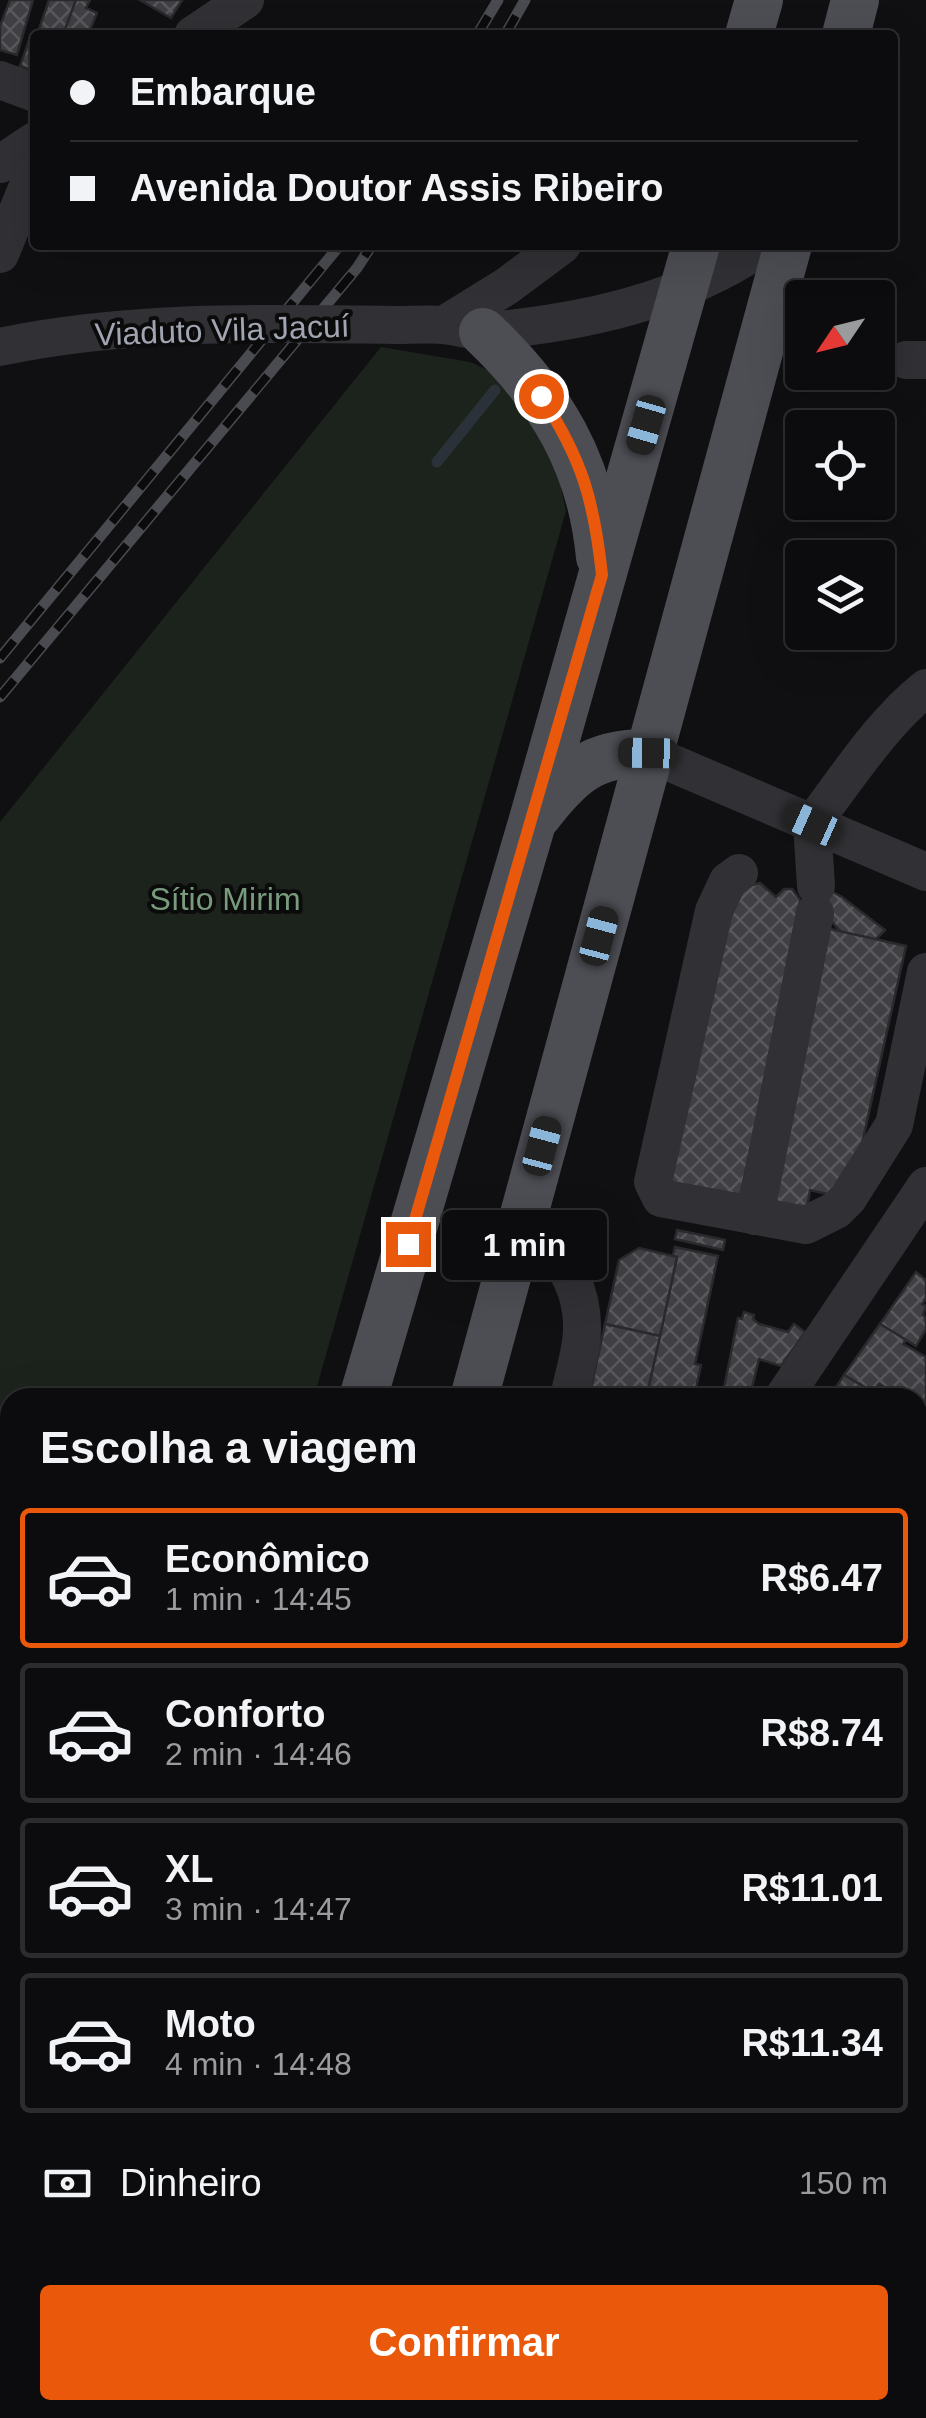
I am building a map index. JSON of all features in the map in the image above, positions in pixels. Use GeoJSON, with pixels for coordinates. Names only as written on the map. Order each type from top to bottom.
{"type":"FeatureCollection","features":[{"type":"Feature","properties":{"kind":"main road"},"geometry":{"type":"LineString","coordinates":[[750,30],[758,0]]}},
{"type":"Feature","properties":{"kind":"main road"},"geometry":{"type":"LineString","coordinates":[[847,30],[856,0]]}},
{"type":"Feature","properties":{"kind":"main road"},"geometry":{"type":"LineString","coordinates":[[477,1388],[787,250]]}},
{"type":"Feature","properties":{"kind":"main road"},"geometry":{"type":"LineString","coordinates":[[366,1388],[691,266]]}},
{"type":"Feature","properties":{"kind":"main road"},"geometry":{"type":"LineString","coordinates":[[463,328],[512,360],[566,435],[586,480],[597,523],[602,575]]}},
{"type":"Feature","properties":{"kind":"main road"},"geometry":{"type":"LineString","coordinates":[[532,822],[561,785],[588,764],[618,752],[648,753]]}},
{"type":"Feature","properties":{"kind":"street"},"geometry":{"type":"LineString","coordinates":[[200,30],[244,0]]}},
{"type":"Feature","properties":{"kind":"street"},"geometry":{"type":"LineString","coordinates":[[0,80],[30,90]]}},
{"type":"Feature","properties":{"kind":"street"},"geometry":{"type":"LineString","coordinates":[[0,164],[30,144]]}},
{"type":"Feature","properties":{"kind":"street"},"geometry":{"type":"LineString","coordinates":[[0,254],[30,181]]}},
{"type":"Feature","properties":{"kind":"street"},"geometry":{"type":"LineString","coordinates":[[463,328],[507,286],[555,250]]}},
{"type":"Feature","properties":{"kind":"street","name":"Viaduto Vila Jacuí"},"geometry":{"type":"LineString","coordinates":[[0,347],[92,334],[206,326],[463,328],[618,309],[691,266],[744,259],[757,250]]}},
{"type":"Feature","properties":{"kind":"street"},"geometry":{"type":"LineString","coordinates":[[755,1216],[816,899],[812,824],[873,745],[926,688]]}},
{"type":"Feature","properties":{"kind":"street"},"geometry":{"type":"LineString","coordinates":[[648,753],[926,872]]}},
{"type":"Feature","properties":{"kind":"street"},"geometry":{"type":"LineString","coordinates":[[740,873],[728,881],[714,911],[653,1182],[661,1198],[806,1226],[823,1220],[848,1198],[894,1126],[926,972]]}},
{"type":"Feature","properties":{"kind":"street"},"geometry":{"type":"LineString","coordinates":[[789,1388],[926,1186]]}},
{"type":"Feature","properties":{"kind":"street"},"geometry":{"type":"LineString","coordinates":[[522,1217],[550,1243],[568,1270],[578,1298],[583,1328],[571,1388]]}},
{"type":"Feature","properties":{"kind":"green space","name":"Sítio Mirim"},"geometry":{"type":"Polygon","coordinates":[[[381,347],[470,362],[541,395],[566,511],[317,1388],[0,1388],[0,822],[381,347]]]}},
{"type":"Feature","properties":{"kind":"building"},"geometry":{"type":"Polygon","coordinates":[[[10,0],[33,0],[17,55],[0,50],[0,26],[10,0]]]}},
{"type":"Feature","properties":{"kind":"building"},"geometry":{"type":"Polygon","coordinates":[[[49,0],[76,0],[65,30],[39,30],[49,0]]]}},
{"type":"Feature","properties":{"kind":"building"},"geometry":{"type":"Polygon","coordinates":[[[76,0],[90,0],[86,8],[97,13],[90,30],[65,30],[76,0]]]}},
{"type":"Feature","properties":{"kind":"building"},"geometry":{"type":"Polygon","coordinates":[[[140,0],[182,0],[171,18],[140,0]]]}},
{"type":"Feature","properties":{"kind":"building"},"geometry":{"type":"Polygon","coordinates":[[[30,38],[30,69],[20,66],[30,38]]]}},
{"type":"Feature","properties":{"kind":"building"},"geometry":{"type":"Polygon","coordinates":[[[760,883],[776,897],[784,889],[792,889],[800,900],[801,917],[738,1206],[665,1193],[733,890],[760,883]]]}},
{"type":"Feature","properties":{"kind":"building"},"geometry":{"type":"Polygon","coordinates":[[[827,889],[885,930],[875,940],[841,932],[826,915],[827,889]]]}},
{"type":"Feature","properties":{"kind":"building"},"geometry":{"type":"Polygon","coordinates":[[[826,928],[906,946],[861,1148],[840,1197],[810,1190],[805,1221],[763,1212],[826,928]]]}},
{"type":"Feature","properties":{"kind":"building"},"geometry":{"type":"Polygon","coordinates":[[[677,1230],[725,1240],[723,1250],[675,1239],[677,1230]]]}},
{"type":"Feature","properties":{"kind":"building"},"geometry":{"type":"Polygon","coordinates":[[[675,1247],[718,1256],[695,1364],[701,1365],[696,1388],[648,1388],[677,1257],[673,1255],[675,1247]]]}},
{"type":"Feature","properties":{"kind":"building"},"geometry":{"type":"Polygon","coordinates":[[[639,1248],[677,1257],[660,1336],[605,1324],[619,1260],[639,1248]]]}},
{"type":"Feature","properties":{"kind":"building"},"geometry":{"type":"Polygon","coordinates":[[[916,1272],[926,1280],[926,1299],[922,1304],[926,1306],[926,1329],[916,1346],[880,1324],[916,1272]]]}},
{"type":"Feature","properties":{"kind":"building"},"geometry":{"type":"Polygon","coordinates":[[[744,1312],[754,1315],[759,1324],[788,1332],[794,1324],[805,1332],[781,1366],[759,1359],[752,1388],[724,1388],[738,1318],[742,1319],[744,1312]]]}},
{"type":"Feature","properties":{"kind":"building"},"geometry":{"type":"Polygon","coordinates":[[[605,1324],[660,1336],[648,1388],[591,1388],[605,1324]]]}},
{"type":"Feature","properties":{"kind":"building"},"geometry":{"type":"Polygon","coordinates":[[[880,1324],[926,1357],[926,1388],[886,1388],[879,1384],[866,1388],[844,1375],[880,1324]]]}},
{"type":"Feature","properties":{"kind":"building"},"geometry":{"type":"Polygon","coordinates":[[[844,1375],[866,1388],[836,1388],[844,1375]]]}},
{"type":"Feature","properties":{"kind":"waterway"},"geometry":{"type":"LineString","coordinates":[[437,462],[495,390]]}},
{"type":"Feature","properties":{"kind":"railway"},"geometry":{"type":"LineString","coordinates":[[480,30],[498,0]]}},
{"type":"Feature","properties":{"kind":"railway"},"geometry":{"type":"LineString","coordinates":[[508,30],[525,0]]}},
{"type":"Feature","properties":{"kind":"railway"},"geometry":{"type":"LineString","coordinates":[[0,658],[336,250]]}},
{"type":"Feature","properties":{"kind":"railway"},"geometry":{"type":"LineString","coordinates":[[0,697],[369,250]]}},
{"type":"Feature","properties":{"kind":"route"},"geometry":{"type":"LineString","coordinates":[[408,1244],[602,575],[597,523],[586,480],[566,435],[541,396]]}}]}
